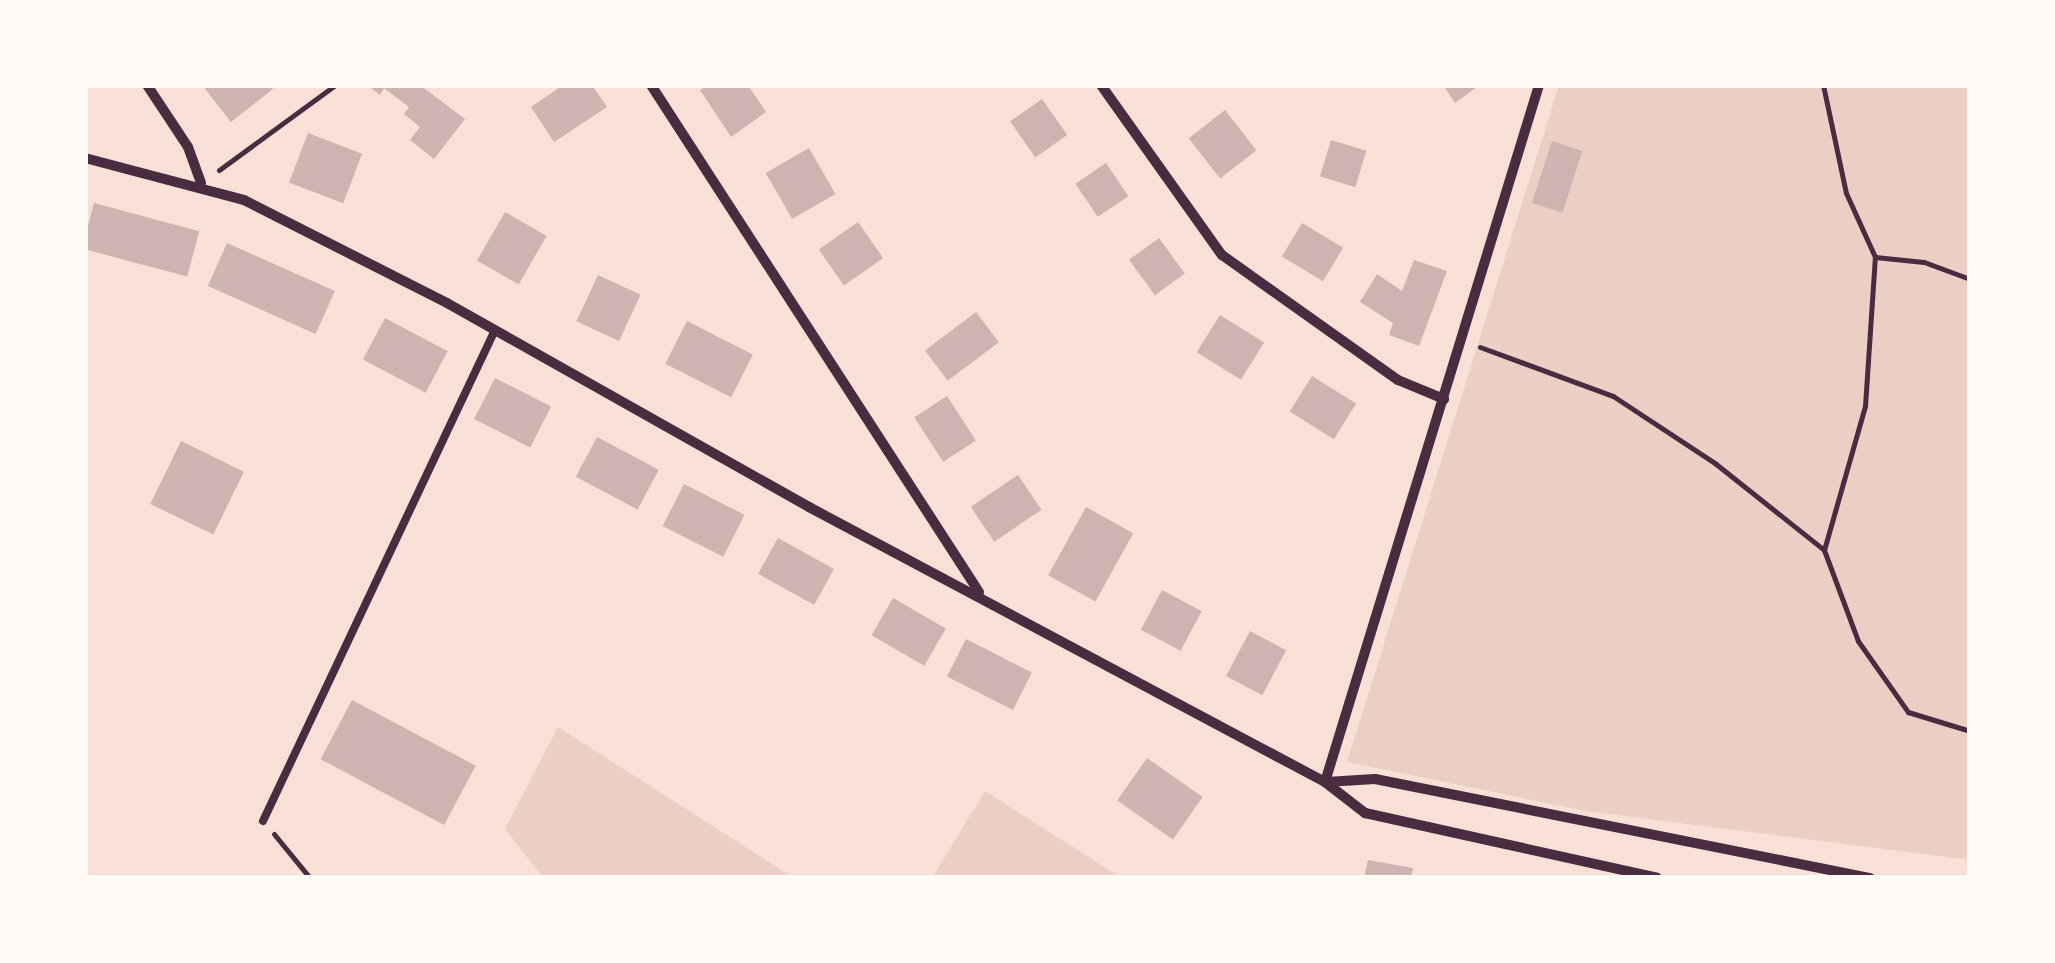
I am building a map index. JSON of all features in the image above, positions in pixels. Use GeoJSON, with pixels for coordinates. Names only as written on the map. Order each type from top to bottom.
{"type":"FeatureCollection","features":[{"type":"Feature","properties":{"kind":"street"},"geometry":{"type":"LineString","coordinates":[[146,85],[188,147],[200,183]]}},
{"type":"Feature","properties":{"kind":"street"},"geometry":{"type":"LineString","coordinates":[[651,85],[980,593]]}},
{"type":"Feature","properties":{"kind":"street"},"geometry":{"type":"LineString","coordinates":[[1102,85],[1222,256],[1398,380],[1444,399]]}},
{"type":"Feature","properties":{"kind":"street"},"geometry":{"type":"LineString","coordinates":[[1326,782],[1537,86]]}},
{"type":"Feature","properties":{"kind":"street"},"geometry":{"type":"LineString","coordinates":[[85,158],[200,183],[495,330],[809,507],[980,593],[1326,782],[1365,813],[1657,878]]}},
{"type":"Feature","properties":{"kind":"street"},"geometry":{"type":"LineString","coordinates":[[1326,782],[1375,779],[1870,878]]}},
{"type":"Feature","properties":{"kind":"lane"},"geometry":{"type":"LineString","coordinates":[[263,821],[495,330]]}},
{"type":"Feature","properties":{"kind":"path"},"geometry":{"type":"LineString","coordinates":[[200,183],[335,85]]}},
{"type":"Feature","properties":{"kind":"path"},"geometry":{"type":"LineString","coordinates":[[1824,85],[1846,193],[1876,257],[1864,406],[1824,550]]}},
{"type":"Feature","properties":{"kind":"path"},"geometry":{"type":"LineString","coordinates":[[1876,257],[1924,262],[1970,278]]}},
{"type":"Feature","properties":{"kind":"path"},"geometry":{"type":"LineString","coordinates":[[1461,340],[1613,396],[1716,464],[1824,550],[1858,641],[1908,712],[1970,731]]}},
{"type":"Feature","properties":{"kind":"path"},"geometry":{"type":"LineString","coordinates":[[263,821],[310,878]]}},
{"type":"Feature","properties":{"kind":"shaded area"},"geometry":{"type":"Polygon","coordinates":[[[1559,85],[1970,85],[1970,860],[1585,811],[1347,762],[1559,85]]]}},
{"type":"Feature","properties":{"kind":"shaded area"},"geometry":{"type":"Polygon","coordinates":[[[558,727],[794,878],[543,878],[505,829],[558,727]]]}},
{"type":"Feature","properties":{"kind":"shaded area"},"geometry":{"type":"Polygon","coordinates":[[[985,791],[1122,878],[932,878],[985,791]]]}},
{"type":"Feature","properties":{"kind":"building"},"geometry":{"type":"Polygon","coordinates":[[[202,85],[270,85],[273,89],[231,122],[202,85]]]}},
{"type":"Feature","properties":{"kind":"building"},"geometry":{"type":"Polygon","coordinates":[[[367,85],[420,85],[465,119],[434,159],[410,140],[420,127],[404,114],[409,107],[384,88],[380,95],[367,85]]]}},
{"type":"Feature","properties":{"kind":"building"},"geometry":{"type":"Polygon","coordinates":[[[563,85],[592,85],[607,107],[554,142],[531,107],[563,85]]]}},
{"type":"Feature","properties":{"kind":"building"},"geometry":{"type":"Polygon","coordinates":[[[708,85],[748,85],[766,112],[731,137],[700,90],[708,85]]]}},
{"type":"Feature","properties":{"kind":"building"},"geometry":{"type":"Polygon","coordinates":[[[1443,85],[1480,85],[1455,103],[1443,85]]]}},
{"type":"Feature","properties":{"kind":"building"},"geometry":{"type":"Polygon","coordinates":[[[1042,99],[1067,135],[1035,157],[1010,121],[1042,99]]]}},
{"type":"Feature","properties":{"kind":"building"},"geometry":{"type":"Polygon","coordinates":[[[1225,110],[1256,150],[1220,179],[1189,138],[1225,110]]]}},
{"type":"Feature","properties":{"kind":"building"},"geometry":{"type":"Polygon","coordinates":[[[308,133],[362,154],[343,203],[289,182],[308,133]]]}},
{"type":"Feature","properties":{"kind":"building"},"geometry":{"type":"Polygon","coordinates":[[[1331,140],[1366,151],[1355,187],[1320,176],[1331,140]]]}},
{"type":"Feature","properties":{"kind":"building"},"geometry":{"type":"Polygon","coordinates":[[[1552,141],[1582,151],[1562,213],[1532,203],[1552,141]]]}},
{"type":"Feature","properties":{"kind":"building"},"geometry":{"type":"Polygon","coordinates":[[[809,148],[836,194],[792,219],[766,173],[809,148]]]}},
{"type":"Feature","properties":{"kind":"building"},"geometry":{"type":"Polygon","coordinates":[[[1106,163],[1128,196],[1098,217],[1075,184],[1106,163]]]}},
{"type":"Feature","properties":{"kind":"building"},"geometry":{"type":"Polygon","coordinates":[[[94,203],[199,231],[187,277],[85,249],[94,203]]]}},
{"type":"Feature","properties":{"kind":"building"},"geometry":{"type":"Polygon","coordinates":[[[505,212],[547,236],[519,284],[477,260],[505,212]]]}},
{"type":"Feature","properties":{"kind":"building"},"geometry":{"type":"Polygon","coordinates":[[[858,222],[883,258],[844,286],[819,250],[858,222]]]}},
{"type":"Feature","properties":{"kind":"building"},"geometry":{"type":"Polygon","coordinates":[[[1302,223],[1343,248],[1323,281],[1282,256],[1302,223]]]}},
{"type":"Feature","properties":{"kind":"building"},"geometry":{"type":"Polygon","coordinates":[[[1159,238],[1185,274],[1155,295],[1129,260],[1159,238]]]}},
{"type":"Feature","properties":{"kind":"building"},"geometry":{"type":"Polygon","coordinates":[[[227,243],[335,291],[316,334],[208,286],[227,243]]]}},
{"type":"Feature","properties":{"kind":"building"},"geometry":{"type":"Polygon","coordinates":[[[1414,260],[1447,271],[1419,346],[1389,335],[1393,323],[1360,302],[1377,274],[1402,291],[1414,260]]]}},
{"type":"Feature","properties":{"kind":"building"},"geometry":{"type":"Polygon","coordinates":[[[598,275],[641,295],[619,341],[576,321],[598,275]]]}},
{"type":"Feature","properties":{"kind":"building"},"geometry":{"type":"Polygon","coordinates":[[[976,312],[999,342],[948,381],[925,351],[976,312]]]}},
{"type":"Feature","properties":{"kind":"building"},"geometry":{"type":"Polygon","coordinates":[[[1220,315],[1264,343],[1241,380],[1197,352],[1220,315]]]}},
{"type":"Feature","properties":{"kind":"building"},"geometry":{"type":"Polygon","coordinates":[[[385,318],[448,351],[426,393],[363,359],[385,318]]]}},
{"type":"Feature","properties":{"kind":"building"},"geometry":{"type":"Polygon","coordinates":[[[687,321],[753,355],[731,397],[665,364],[687,321]]]}},
{"type":"Feature","properties":{"kind":"building"},"geometry":{"type":"Polygon","coordinates":[[[1312,376],[1356,404],[1334,439],[1290,412],[1312,376]]]}},
{"type":"Feature","properties":{"kind":"building"},"geometry":{"type":"Polygon","coordinates":[[[495,378],[551,407],[530,448],[474,419],[495,378]]]}},
{"type":"Feature","properties":{"kind":"building"},"geometry":{"type":"Polygon","coordinates":[[[947,396],[976,440],[943,462],[914,417],[947,396]]]}},
{"type":"Feature","properties":{"kind":"building"},"geometry":{"type":"Polygon","coordinates":[[[597,437],[659,470],[638,510],[576,477],[597,437]]]}},
{"type":"Feature","properties":{"kind":"building"},"geometry":{"type":"Polygon","coordinates":[[[181,441],[244,472],[213,535],[150,504],[181,441]]]}},
{"type":"Feature","properties":{"kind":"building"},"geometry":{"type":"Polygon","coordinates":[[[1018,475],[1041,510],[994,542],[971,507],[1018,475]]]}},
{"type":"Feature","properties":{"kind":"building"},"geometry":{"type":"Polygon","coordinates":[[[684,484],[745,515],[723,557],[663,526],[684,484]]]}},
{"type":"Feature","properties":{"kind":"building"},"geometry":{"type":"Polygon","coordinates":[[[1086,507],[1133,533],[1095,601],[1048,575],[1086,507]]]}},
{"type":"Feature","properties":{"kind":"building"},"geometry":{"type":"Polygon","coordinates":[[[778,538],[834,569],[814,605],[758,574],[778,538]]]}},
{"type":"Feature","properties":{"kind":"building"},"geometry":{"type":"Polygon","coordinates":[[[1162,590],[1202,611],[1181,651],[1141,630],[1162,590]]]}},
{"type":"Feature","properties":{"kind":"building"},"geometry":{"type":"Polygon","coordinates":[[[893,598],[946,628],[924,666],[872,635],[893,598]]]}},
{"type":"Feature","properties":{"kind":"building"},"geometry":{"type":"Polygon","coordinates":[[[1250,631],[1286,650],[1262,695],[1226,676],[1250,631]]]}},
{"type":"Feature","properties":{"kind":"building"},"geometry":{"type":"Polygon","coordinates":[[[966,639],[1032,673],[1013,710],[947,676],[966,639]]]}},
{"type":"Feature","properties":{"kind":"building"},"geometry":{"type":"Polygon","coordinates":[[[352,700],[476,766],[444,825],[321,759],[352,700]]]}},
{"type":"Feature","properties":{"kind":"building"},"geometry":{"type":"Polygon","coordinates":[[[1147,758],[1203,797],[1173,840],[1117,801],[1147,758]]]}},
{"type":"Feature","properties":{"kind":"building"},"geometry":{"type":"Polygon","coordinates":[[[1368,860],[1413,868],[1411,878],[1364,878],[1368,860]]]}}]}
